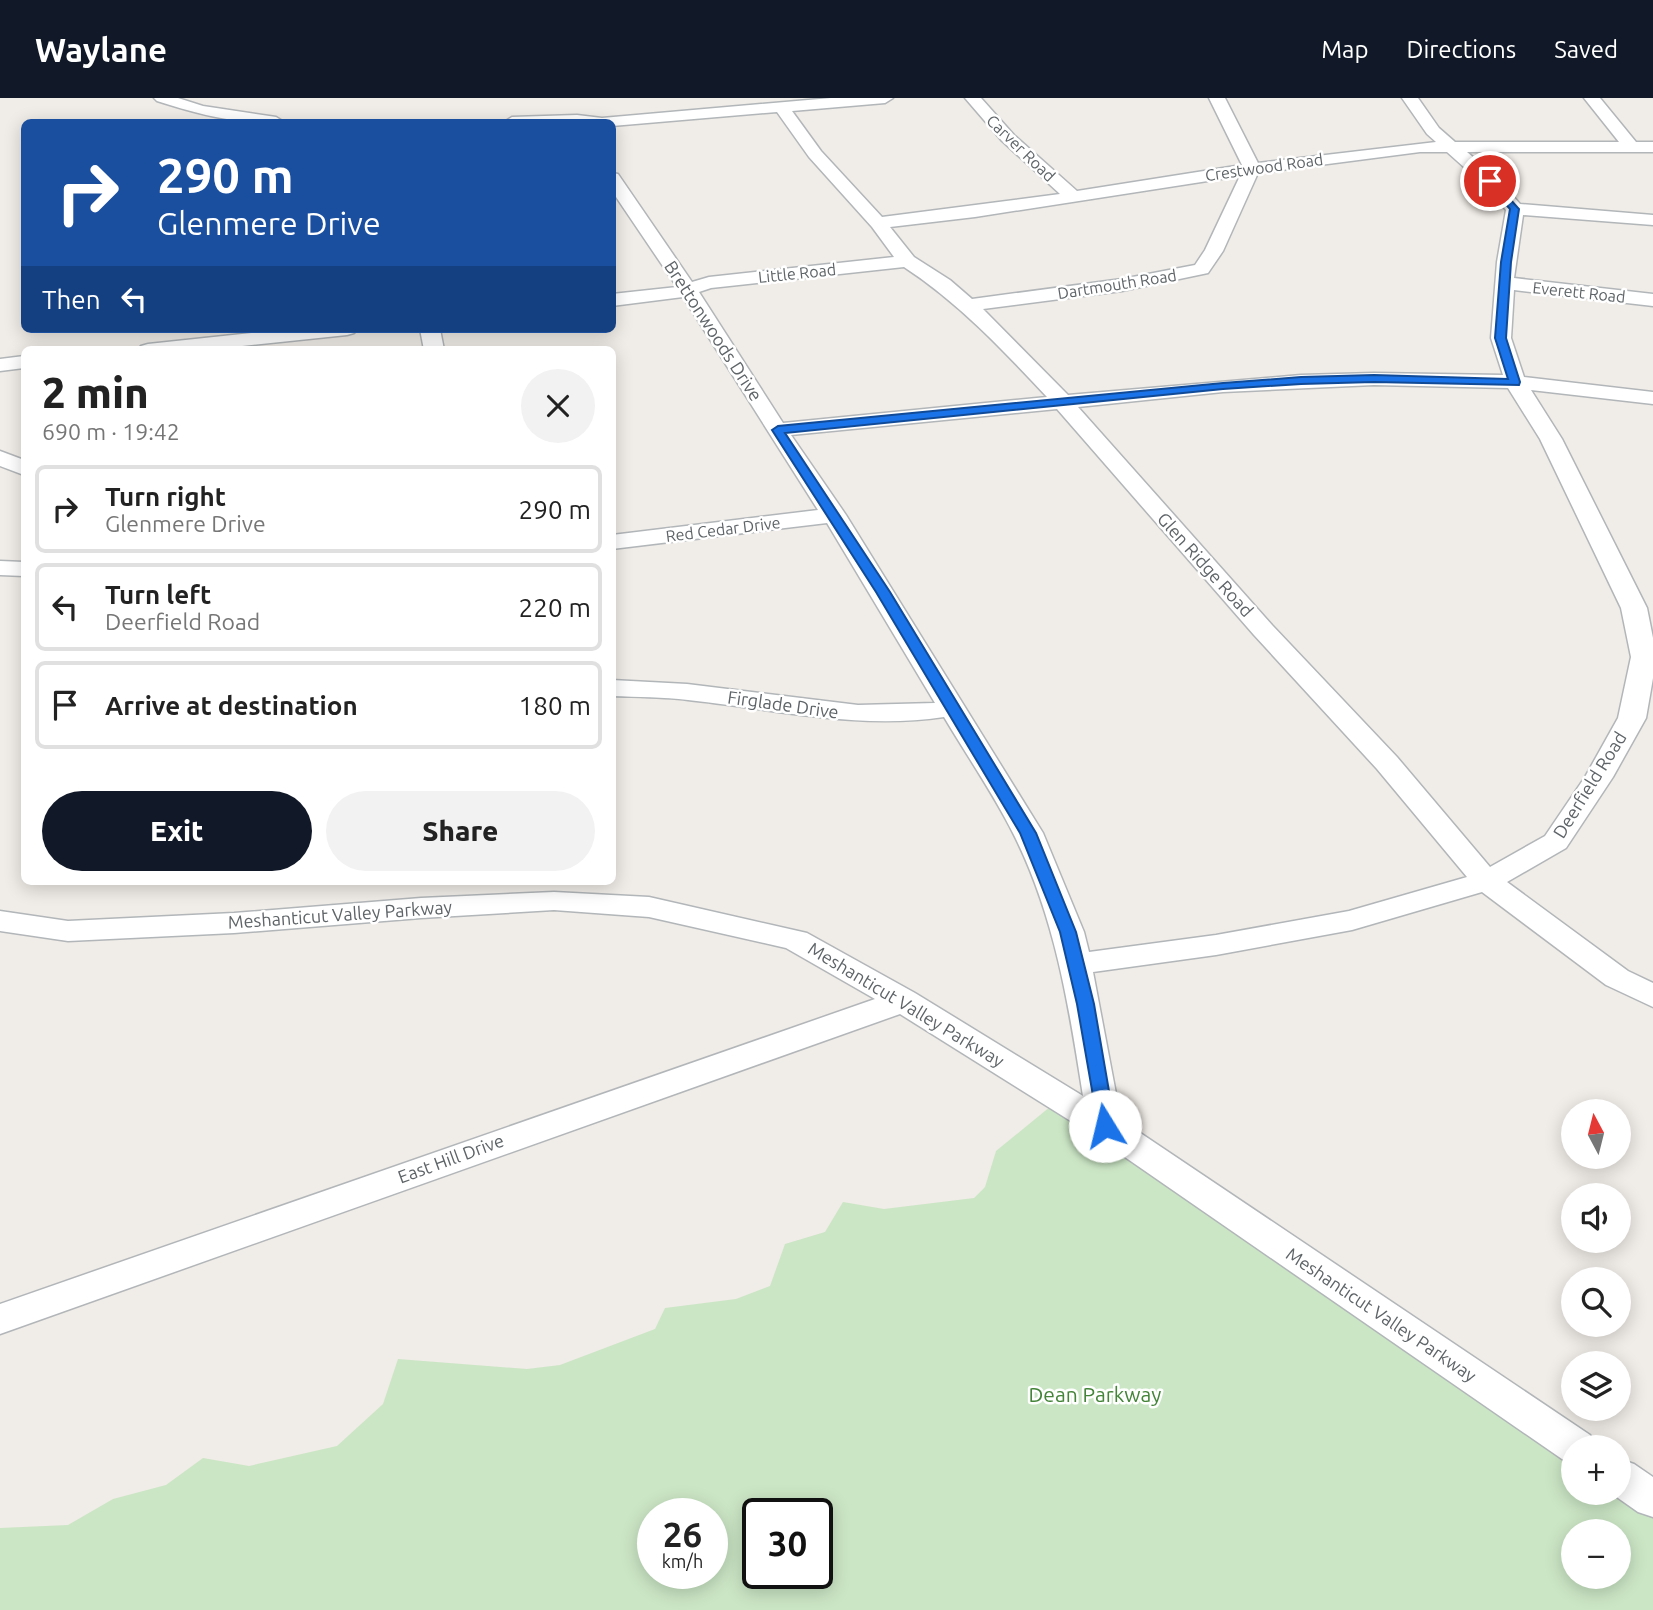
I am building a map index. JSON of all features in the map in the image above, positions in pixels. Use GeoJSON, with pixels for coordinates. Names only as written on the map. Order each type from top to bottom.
{"type":"FeatureCollection","features":[{"type":"Feature","properties":{"kind":"street"},"geometry":{"type":"LineString","coordinates":[[616,121],[885,98]]}},
{"type":"Feature","properties":{"kind":"street","name":"Carver Road"},"geometry":{"type":"LineString","coordinates":[[973,98],[1008,138],[1073,196]]}},
{"type":"Feature","properties":{"kind":"street"},"geometry":{"type":"LineString","coordinates":[[1217,98],[1252,168]]}},
{"type":"Feature","properties":{"kind":"street"},"geometry":{"type":"LineString","coordinates":[[1410,98],[1433,131],[1490,181],[1515,209],[1653,220]]}},
{"type":"Feature","properties":{"kind":"street"},"geometry":{"type":"LineString","coordinates":[[1592,98],[1631,147]]}},
{"type":"Feature","properties":{"kind":"street"},"geometry":{"type":"LineString","coordinates":[[166,99],[171,119]]}},
{"type":"Feature","properties":{"kind":"street"},"geometry":{"type":"LineString","coordinates":[[166,99],[201,110],[257,119]]}},
{"type":"Feature","properties":{"kind":"street","name":"Glen Ridge Road"},"geometry":{"type":"LineString","coordinates":[[782,108],[814,154],[878,223],[907,261],[968,305],[1062,401],[1245,610],[1387,763],[1484,879],[1618,978],[1653,996]]}},
{"type":"Feature","properties":{"kind":"street"},"geometry":{"type":"LineString","coordinates":[[550,119],[575,117]]}},
{"type":"Feature","properties":{"kind":"street","name":"Crestwood Road"},"geometry":{"type":"LineString","coordinates":[[878,223],[975,212],[1376,151],[1447,145],[1653,147]]}},
{"type":"Feature","properties":{"kind":"street","name":"Dartmouth Road"},"geometry":{"type":"LineString","coordinates":[[968,305],[1122,285],[1201,269],[1214,251],[1252,168]]}},
{"type":"Feature","properties":{"kind":"street","name":"Brettonwoods Drive"},"geometry":{"type":"LineString","coordinates":[[616,184],[687,288],[812,486],[834,515],[1028,833],[1068,932],[1086,1004],[1105,1126]]}},
{"type":"Feature","properties":{"kind":"street","name":"Deerfield Road"},"geometry":{"type":"LineString","coordinates":[[1076,964],[1216,946],[1352,920],[1477,884],[1509,870],[1556,842],[1599,777],[1632,718],[1644,657],[1634,608],[1551,439],[1515,382],[1501,338],[1506,262],[1515,209]]}},
{"type":"Feature","properties":{"kind":"street"},"geometry":{"type":"LineString","coordinates":[[616,214],[633,212]]}},
{"type":"Feature","properties":{"kind":"street","name":"Little Road"},"geometry":{"type":"LineString","coordinates":[[616,300],[674,294],[709,283],[907,261]]}},
{"type":"Feature","properties":{"kind":"street","name":"Everett Road"},"geometry":{"type":"LineString","coordinates":[[1506,283],[1653,300]]}},
{"type":"Feature","properties":{"kind":"street"},"geometry":{"type":"LineString","coordinates":[[186,346],[309,333]]}},
{"type":"Feature","properties":{"kind":"street"},"geometry":{"type":"LineString","coordinates":[[1,368],[21,363]]}},
{"type":"Feature","properties":{"kind":"street"},"geometry":{"type":"LineString","coordinates":[[778,430],[1062,401],[1301,381],[1374,379],[1515,382],[1653,398]]}},
{"type":"Feature","properties":{"kind":"street"},"geometry":{"type":"LineString","coordinates":[[0,458],[21,467]]}},
{"type":"Feature","properties":{"kind":"street","name":"Red Cedar Drive"},"geometry":{"type":"LineString","coordinates":[[616,542],[834,515]]}},
{"type":"Feature","properties":{"kind":"street"},"geometry":{"type":"LineString","coordinates":[[0,568],[21,569]]}},
{"type":"Feature","properties":{"kind":"street","name":"Firglade Drive"},"geometry":{"type":"LineString","coordinates":[[616,688],[694,693],[874,716],[916,715],[954,709]]}},
{"type":"Feature","properties":{"kind":"street","name":"Meshanticut Valley Parkway"},"geometry":{"type":"LineString","coordinates":[[0,921],[68,931],[234,923],[421,908],[554,901],[649,907],[796,940],[903,1001],[1105,1126],[1561,1437]]}},
{"type":"Feature","properties":{"kind":"street"},"geometry":{"type":"LineString","coordinates":[[0,934],[68,931]]}},
{"type":"Feature","properties":{"kind":"street","name":"East Hill Drive"},"geometry":{"type":"LineString","coordinates":[[0,1319],[903,1001]]}},
{"type":"Feature","properties":{"kind":"street"},"geometry":{"type":"LineString","coordinates":[[1631,1484],[1653,1499]]}},
{"type":"Feature","properties":{"kind":"green space","name":"Dean Parkway"},"geometry":{"type":"Polygon","coordinates":[[[1062,1097],[1561,1435],[1561,1505],[1631,1505],[1631,1482],[1653,1498],[1653,1610],[0,1610],[0,1528],[68,1525],[113,1499],[166,1485],[203,1458],[249,1466],[337,1446],[383,1404],[398,1359],[527,1369],[560,1365],[655,1329],[665,1308],[736,1299],[770,1286],[785,1244],[825,1232],[843,1202],[884,1209],[974,1198],[985,1187],[996,1151],[1062,1097]]]}},
{"type":"Feature","properties":{"kind":"route"},"geometry":{"type":"LineString","coordinates":[[1105,1126],[1086,1004],[1068,932],[1028,833],[883,592],[778,430],[1223,386],[1374,379],[1515,382],[1501,338],[1506,262],[1515,209],[1490,181]]}}]}
